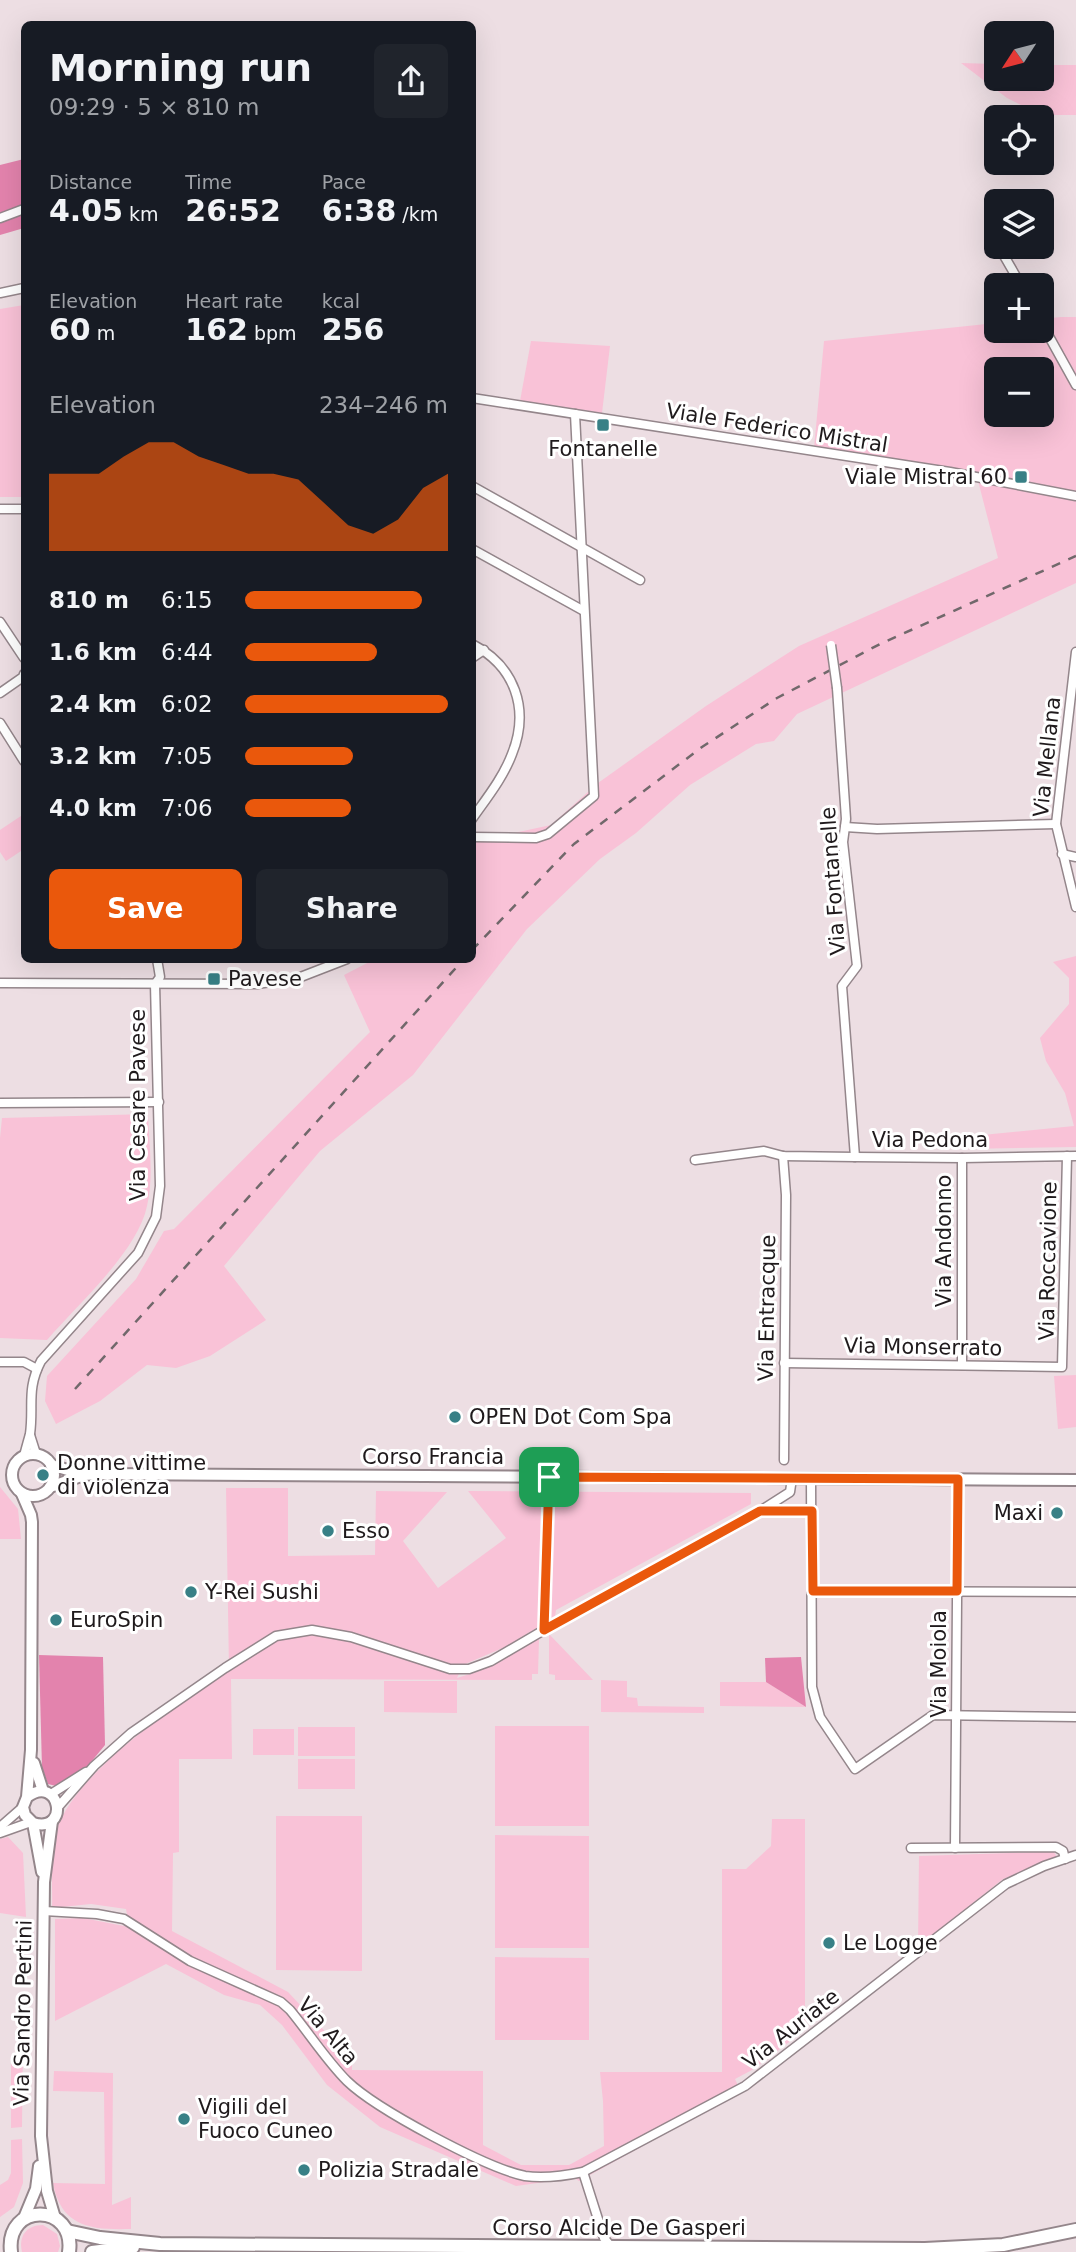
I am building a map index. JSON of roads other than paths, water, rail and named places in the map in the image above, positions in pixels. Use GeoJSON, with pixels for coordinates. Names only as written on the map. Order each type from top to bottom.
{"type":"FeatureCollection","features":[{"type":"Feature","properties":{"kind":"main road"},"geometry":{"type":"LineString","coordinates":[[0,1469],[13,1468],[30,1455],[42,1456],[51,1465],[54,1477],[32,1515]]}},
{"type":"Feature","properties":{"kind":"main road","name":"Corso Francia"},"geometry":{"type":"LineString","coordinates":[[51,1465],[84,1475],[1076,1480]]}},
{"type":"Feature","properties":{"kind":"main road"},"geometry":{"type":"LineString","coordinates":[[13,1468],[14,1484]]}},
{"type":"Feature","properties":{"kind":"main road","name":"Corso Francia"},"geometry":{"type":"LineString","coordinates":[[46,1491],[84,1475]]}},
{"type":"Feature","properties":{"kind":"main road"},"geometry":{"type":"LineString","coordinates":[[0,1479],[14,1484],[22,1493],[32,1515],[31,1750],[25,1815],[32,1823],[46,1824],[52,1821],[58,1807],[47,1792],[31,1750]]}},
{"type":"Feature","properties":{"kind":"main road"},"geometry":{"type":"LineString","coordinates":[[22,1493],[34,1496],[46,1491]]}},
{"type":"Feature","properties":{"kind":"main road"},"geometry":{"type":"LineString","coordinates":[[25,1802],[34,1792],[47,1792]]}},
{"type":"Feature","properties":{"kind":"main road","name":"Via Sandro Pertini"},"geometry":{"type":"LineString","coordinates":[[24,2218],[36,2189],[41,2146],[44,1882],[52,1821]]}},
{"type":"Feature","properties":{"kind":"main road","name":"Via Sandro Pertini"},"geometry":{"type":"LineString","coordinates":[[32,1823],[44,1882]]}},
{"type":"Feature","properties":{"kind":"main road","name":"Via Sandro Pertini"},"geometry":{"type":"LineString","coordinates":[[41,2146],[47,2191],[55,2218]]}},
{"type":"Feature","properties":{"kind":"main road"},"geometry":{"type":"LineString","coordinates":[[10,2252],[10,2241],[6,2232],[24,2218],[45,2214],[55,2218],[67,2231],[69,2252]]}},
{"type":"Feature","properties":{"kind":"main road","name":"Corso Alcide De Gasperi"},"geometry":{"type":"LineString","coordinates":[[67,2231],[100,2238],[160,2244],[613,2249],[972,2249],[1076,2230]]}},
{"type":"Feature","properties":{"kind":"main road","name":"Corso Alcide De Gasperi"},"geometry":{"type":"LineString","coordinates":[[92,2252],[160,2244]]}},
{"type":"Feature","properties":{"kind":"street"},"geometry":{"type":"LineString","coordinates":[[0,218],[21,210]]}},
{"type":"Feature","properties":{"kind":"street"},"geometry":{"type":"LineString","coordinates":[[0,293],[21,289]]}},
{"type":"Feature","properties":{"kind":"street"},"geometry":{"type":"LineString","coordinates":[[1053,343],[1076,385]]}},
{"type":"Feature","properties":{"kind":"street","name":"Viale Federico Mistral"},"geometry":{"type":"LineString","coordinates":[[476,399],[950,472],[1076,496]]}},
{"type":"Feature","properties":{"kind":"street"},"geometry":{"type":"LineString","coordinates":[[476,837],[536,838],[548,834],[594,796],[575,414]]}},
{"type":"Feature","properties":{"kind":"street"},"geometry":{"type":"LineString","coordinates":[[476,488],[640,580]]}},
{"type":"Feature","properties":{"kind":"street"},"geometry":{"type":"LineString","coordinates":[[0,509],[21,509]]}},
{"type":"Feature","properties":{"kind":"street"},"geometry":{"type":"LineString","coordinates":[[476,551],[584,611]]}},
{"type":"Feature","properties":{"kind":"street"},"geometry":{"type":"LineString","coordinates":[[0,622],[21,654]]}},
{"type":"Feature","properties":{"kind":"street","name":"Via Fontanelle"},"geometry":{"type":"LineString","coordinates":[[831,642],[844,842],[857,966],[842,986],[856,1157]]}},
{"type":"Feature","properties":{"kind":"street"},"geometry":{"type":"LineString","coordinates":[[476,646],[500,663],[513,686],[519,730],[505,769],[476,813]]}},
{"type":"Feature","properties":{"kind":"street"},"geometry":{"type":"LineString","coordinates":[[476,655],[484,650]]}},
{"type":"Feature","properties":{"kind":"street","name":"Via Mellana"},"geometry":{"type":"LineString","coordinates":[[1076,652],[1056,824],[1076,907]]}},
{"type":"Feature","properties":{"kind":"street"},"geometry":{"type":"LineString","coordinates":[[0,693],[21,678]]}},
{"type":"Feature","properties":{"kind":"street"},"geometry":{"type":"LineString","coordinates":[[0,723],[21,756]]}},
{"type":"Feature","properties":{"kind":"street"},"geometry":{"type":"LineString","coordinates":[[845,827],[877,829],[1056,824]]}},
{"type":"Feature","properties":{"kind":"street"},"geometry":{"type":"LineString","coordinates":[[1062,854],[1076,857]]}},
{"type":"Feature","properties":{"kind":"street","name":"Via Cesare Pavese"},"geometry":{"type":"LineString","coordinates":[[30,1455],[30,1393],[37,1369],[47,1353],[138,1253],[156,1217],[160,1186],[155,984],[160,977],[158,963]]}},
{"type":"Feature","properties":{"kind":"street"},"geometry":{"type":"LineString","coordinates":[[0,983],[276,982],[298,978],[336,963]]}},
{"type":"Feature","properties":{"kind":"street"},"geometry":{"type":"LineString","coordinates":[[0,1103],[159,1102]]}},
{"type":"Feature","properties":{"kind":"street","name":"Via Pedona"},"geometry":{"type":"LineString","coordinates":[[695,1160],[764,1152],[783,1156],[856,1157],[1071,1156]]}},
{"type":"Feature","properties":{"kind":"street","name":"Via Entracque"},"geometry":{"type":"LineString","coordinates":[[783,1156],[786,1195],[784,1460]]}},
{"type":"Feature","properties":{"kind":"street","name":"Via Roccavione"},"geometry":{"type":"LineString","coordinates":[[1062,1367],[1071,1156]]}},
{"type":"Feature","properties":{"kind":"street","name":"Via Andonno"},"geometry":{"type":"LineString","coordinates":[[962,1158],[962,1365]]}},
{"type":"Feature","properties":{"kind":"street"},"geometry":{"type":"LineString","coordinates":[[0,1362],[24,1362],[37,1369]]}},
{"type":"Feature","properties":{"kind":"street","name":"Via Monserrato"},"geometry":{"type":"LineString","coordinates":[[784,1363],[1062,1367]]}},
{"type":"Feature","properties":{"kind":"street"},"geometry":{"type":"LineString","coordinates":[[544,1630],[549,1477]]}},
{"type":"Feature","properties":{"kind":"street"},"geometry":{"type":"LineString","coordinates":[[58,1807],[94,1766],[131,1733],[276,1636],[312,1630],[351,1637],[450,1669],[469,1670],[491,1661],[760,1511],[790,1492],[792,1478]]}},
{"type":"Feature","properties":{"kind":"street"},"geometry":{"type":"LineString","coordinates":[[811,1479],[812,1687],[815,1704],[827,1729],[855,1769],[933,1715],[1076,1717]]}},
{"type":"Feature","properties":{"kind":"street","name":"Via Moiola"},"geometry":{"type":"LineString","coordinates":[[955,1848],[958,1479]]}},
{"type":"Feature","properties":{"kind":"street"},"geometry":{"type":"LineString","coordinates":[[760,1511],[812,1511]]}},
{"type":"Feature","properties":{"kind":"street"},"geometry":{"type":"LineString","coordinates":[[813,1591],[1076,1592]]}},
{"type":"Feature","properties":{"kind":"street"},"geometry":{"type":"LineString","coordinates":[[47,1792],[94,1766]]}},
{"type":"Feature","properties":{"kind":"street"},"geometry":{"type":"LineString","coordinates":[[0,1830],[25,1802]]}},
{"type":"Feature","properties":{"kind":"street"},"geometry":{"type":"LineString","coordinates":[[0,1830],[32,1823]]}},
{"type":"Feature","properties":{"kind":"street"},"geometry":{"type":"LineString","coordinates":[[911,1847],[1060,1848],[1065,1859]]}},
{"type":"Feature","properties":{"kind":"street","name":"Via Auriate"},"geometry":{"type":"LineString","coordinates":[[583,2172],[745,2086],[1006,1884],[1076,1856]]}},
{"type":"Feature","properties":{"kind":"street","name":"Via Alta"},"geometry":{"type":"LineString","coordinates":[[44,1911],[97,1914],[124,1919],[198,1965],[271,1996],[290,2010],[335,2067],[362,2094],[479,2158],[510,2172],[535,2177],[583,2172]]}},
{"type":"Feature","properties":{"kind":"street"},"geometry":{"type":"LineString","coordinates":[[583,2172],[604,2238],[613,2249]]}},
{"type":"Feature","properties":{"kind":"railway"},"geometry":{"type":"LineString","coordinates":[[476,946],[574,844],[702,747],[777,698],[880,644],[1076,556]]}},
{"type":"Feature","properties":{"kind":"railway"},"geometry":{"type":"LineString","coordinates":[[75,1389],[460,963]]}},
{"type":"Feature","properties":{"kind":"place","name":"Fontanelle"},"geometry":{"type":"Point","coordinates":[603,425]}},
{"type":"Feature","properties":{"kind":"place","name":"Viale Mistral 60"},"geometry":{"type":"Point","coordinates":[1021,477]}},
{"type":"Feature","properties":{"kind":"place","name":"Pavese"},"geometry":{"type":"Point","coordinates":[214,979]}},
{"type":"Feature","properties":{"kind":"place","name":"OPEN Dot Com Spa"},"geometry":{"type":"Point","coordinates":[455,1417]}},
{"type":"Feature","properties":{"kind":"place","name":"Donne vittime di violenza"},"geometry":{"type":"Point","coordinates":[43,1475]}},
{"type":"Feature","properties":{"kind":"place","name":"Maxi"},"geometry":{"type":"Point","coordinates":[1057,1513]}},
{"type":"Feature","properties":{"kind":"place","name":"Esso"},"geometry":{"type":"Point","coordinates":[328,1531]}},
{"type":"Feature","properties":{"kind":"place","name":"Y-Rei Sushi"},"geometry":{"type":"Point","coordinates":[191,1592]}},
{"type":"Feature","properties":{"kind":"place","name":"EuroSpin"},"geometry":{"type":"Point","coordinates":[56,1620]}},
{"type":"Feature","properties":{"kind":"place","name":"Le Logge"},"geometry":{"type":"Point","coordinates":[829,1943]}},
{"type":"Feature","properties":{"kind":"place","name":"Vigili del Fuoco Cuneo"},"geometry":{"type":"Point","coordinates":[184,2119]}},
{"type":"Feature","properties":{"kind":"place","name":"Polizia Stradale"},"geometry":{"type":"Point","coordinates":[304,2170]}}]}
